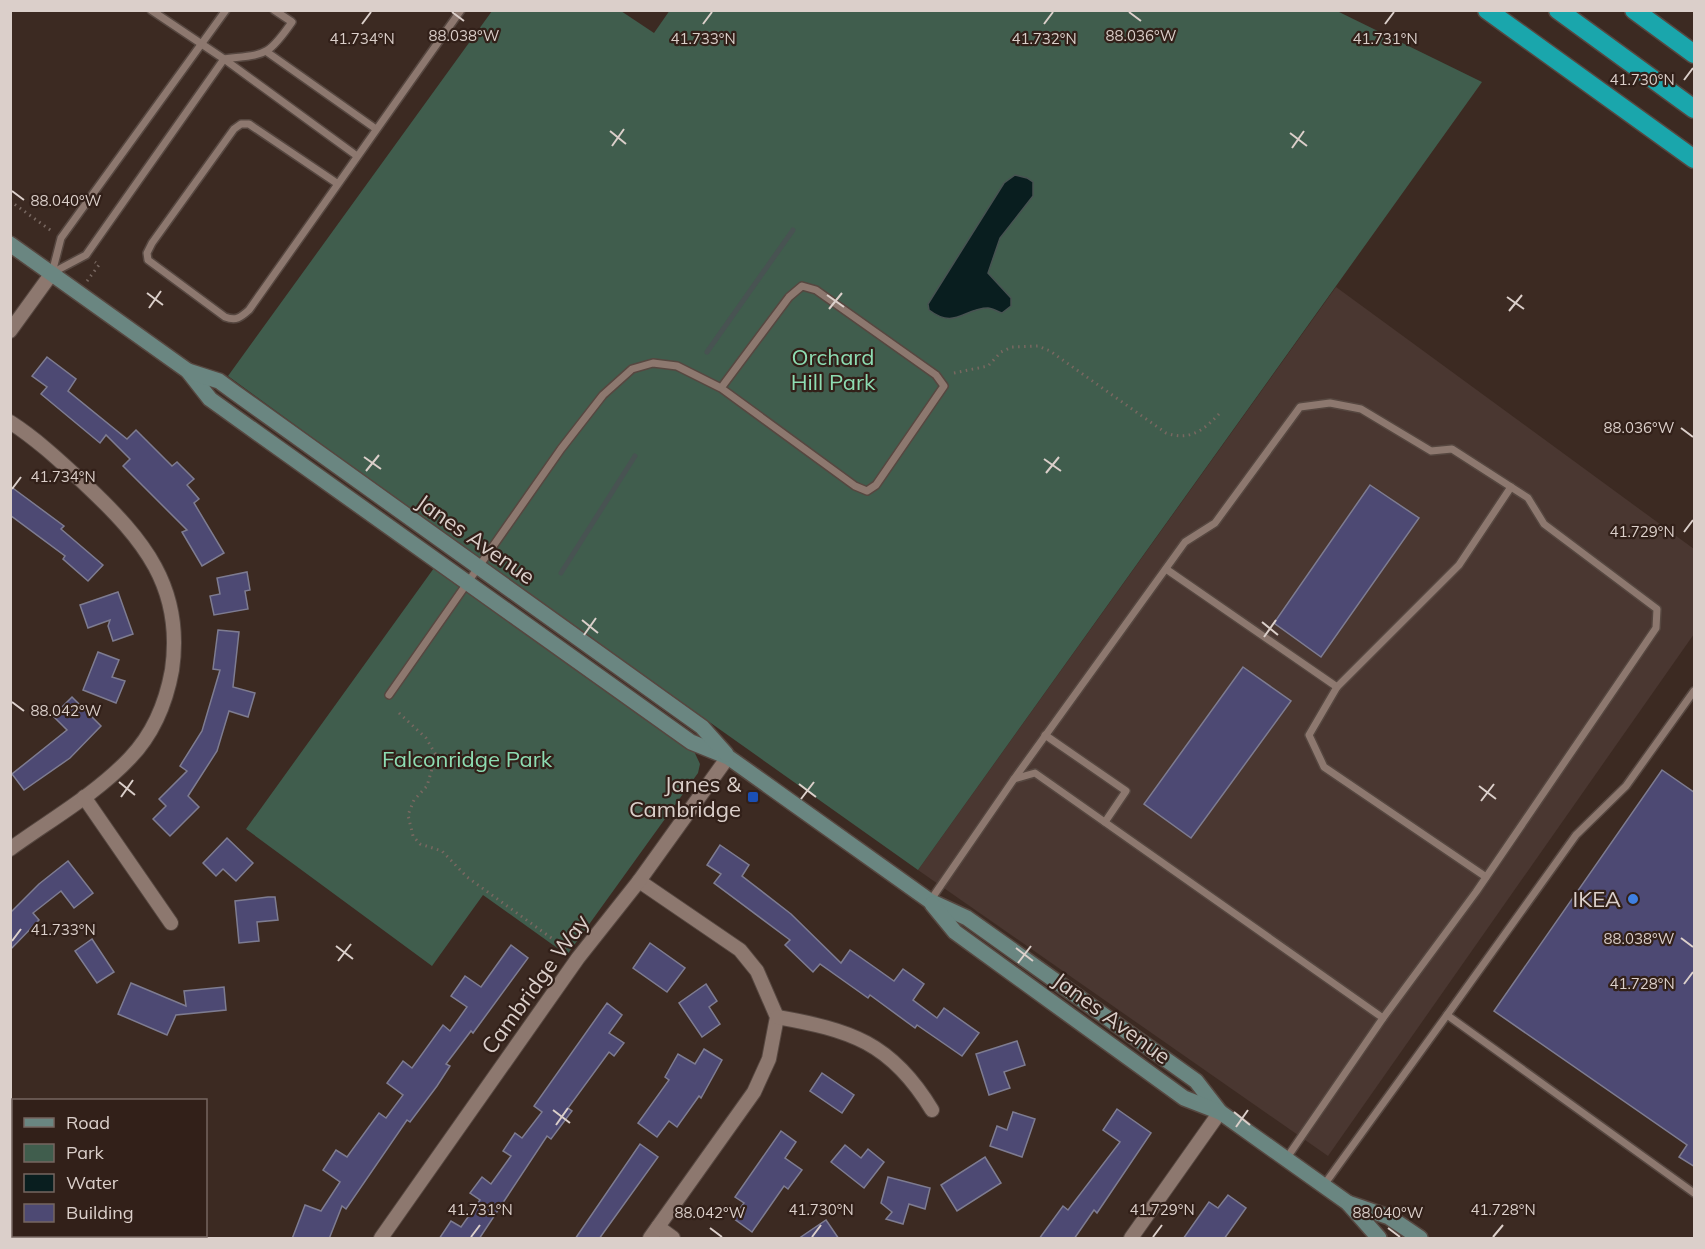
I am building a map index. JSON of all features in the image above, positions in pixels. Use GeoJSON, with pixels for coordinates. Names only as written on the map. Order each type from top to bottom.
{"type":"FeatureCollection","features":[{"type":"Feature","properties":{"kind":"highway"},"geometry":{"type":"LineString","coordinates":[[1488,10],[1695,159]]}},
{"type":"Feature","properties":{"kind":"highway"},"geometry":{"type":"LineString","coordinates":[[1558,10],[1695,109]]}},
{"type":"Feature","properties":{"kind":"highway"},"geometry":{"type":"LineString","coordinates":[[1634,10],[1695,54]]}},
{"type":"Feature","properties":{"kind":"street","name":"Janes Avenue"},"geometry":{"type":"LineString","coordinates":[[10,244],[188,371],[210,399],[467,583],[691,742],[728,757]]}},
{"type":"Feature","properties":{"kind":"street"},"geometry":{"type":"LineString","coordinates":[[10,331],[52,273]]}},
{"type":"Feature","properties":{"kind":"street","name":"Janes Avenue"},"geometry":{"type":"LineString","coordinates":[[188,371],[219,381],[702,727],[728,757],[930,902],[955,932],[1184,1098],[1220,1113],[1348,1203],[1379,1239]]}},
{"type":"Feature","properties":{"kind":"street"},"geometry":{"type":"LineString","coordinates":[[10,422],[58,460],[126,524],[152,558],[162,579],[174,619],[169,685],[155,724],[130,758],[84,797],[10,849]]}},
{"type":"Feature","properties":{"kind":"street","name":"Cambridge Way"},"geometry":{"type":"LineString","coordinates":[[381,1239],[578,958],[639,881],[728,757]]}},
{"type":"Feature","properties":{"kind":"street"},"geometry":{"type":"LineString","coordinates":[[84,797],[171,923]]}},
{"type":"Feature","properties":{"kind":"street"},"geometry":{"type":"LineString","coordinates":[[639,881],[740,950],[757,971],[777,1017],[769,1059],[754,1092],[654,1233],[674,1239]]}},
{"type":"Feature","properties":{"kind":"street"},"geometry":{"type":"LineString","coordinates":[[777,1017],[832,1027],[873,1046],[915,1082],[932,1110]]}},
{"type":"Feature","properties":{"kind":"street"},"geometry":{"type":"LineString","coordinates":[[1131,1239],[1220,1113]]}},
{"type":"Feature","properties":{"kind":"street","name":"Janes Avenue"},"geometry":{"type":"LineString","coordinates":[[1348,1203],[1389,1217],[1420,1239]]}},
{"type":"Feature","properties":{"kind":"lane"},"geometry":{"type":"LineString","coordinates":[[151,10],[224,59],[357,156]]}},
{"type":"Feature","properties":{"kind":"lane"},"geometry":{"type":"LineString","coordinates":[[52,273],[61,238],[226,10]]}},
{"type":"Feature","properties":{"kind":"lane"},"geometry":{"type":"LineString","coordinates":[[52,273],[86,255],[224,59],[267,52],[275,47],[292,22],[274,10]]}},
{"type":"Feature","properties":{"kind":"lane"},"geometry":{"type":"LineString","coordinates":[[338,184],[249,124],[241,124],[234,129],[152,243],[147,253],[148,260],[225,317],[233,320],[240,318],[249,310],[461,10]]}},
{"type":"Feature","properties":{"kind":"lane"},"geometry":{"type":"LineString","coordinates":[[267,52],[376,129]]}},
{"type":"Feature","properties":{"kind":"lane"},"geometry":{"type":"LineString","coordinates":[[389,695],[582,422],[603,395],[632,369],[653,363],[677,366],[721,388],[855,486],[867,491],[876,485],[944,386],[936,375],[816,290],[802,286],[789,297],[721,388]]}},
{"type":"Feature","properties":{"kind":"lane"},"geometry":{"type":"LineString","coordinates":[[930,902],[1045,735],[1185,542],[1215,523],[1300,407],[1330,403],[1361,409],[1431,451],[1452,449],[1528,498],[1544,524],[1658,609],[1656,628],[1486,877],[1383,1018],[1286,1159]]}},
{"type":"Feature","properties":{"kind":"lane"},"geometry":{"type":"LineString","coordinates":[[1486,877],[1324,767],[1309,735],[1336,687],[1459,565],[1512,487]]}},
{"type":"Feature","properties":{"kind":"lane"},"geometry":{"type":"LineString","coordinates":[[1166,569],[1336,687]]}},
{"type":"Feature","properties":{"kind":"lane"},"geometry":{"type":"LineString","coordinates":[[1324,1186],[1576,835],[1626,786],[1695,691]]}},
{"type":"Feature","properties":{"kind":"lane"},"geometry":{"type":"LineString","coordinates":[[1045,735],[1126,791],[1105,822]]}},
{"type":"Feature","properties":{"kind":"lane"},"geometry":{"type":"LineString","coordinates":[[1014,779],[1035,772],[1383,1018]]}},
{"type":"Feature","properties":{"kind":"lane"},"geometry":{"type":"LineString","coordinates":[[1447,1015],[1695,1193]]}},
{"type":"Feature","properties":{"kind":"path"},"geometry":{"type":"LineString","coordinates":[[954,373],[988,366],[1001,352],[1012,347],[1038,346],[1050,351],[1166,433],[1177,437],[1190,436],[1201,432],[1219,414]]}},
{"type":"Feature","properties":{"kind":"path"},"geometry":{"type":"LineString","coordinates":[[399,713],[426,738],[436,755],[427,786],[414,800],[408,815],[413,836],[420,844],[442,851],[466,877],[578,958]]}},
{"type":"Feature","properties":{"kind":"shaded area"},"geometry":{"type":"Polygon","coordinates":[[[1336,287],[1694,549],[1694,634],[1328,1156],[918,870],[1336,287]]]}},
{"type":"Feature","properties":{"kind":"green space","name":"Orchard Hill Park"},"geometry":{"type":"Polygon","coordinates":[[[670,10],[1337,11],[1482,82],[918,870],[461,546],[228,376],[492,11],[621,11],[654,33],[670,10]]]}},
{"type":"Feature","properties":{"kind":"green space","name":"Falconridge Park"},"geometry":{"type":"Polygon","coordinates":[[[434,568],[693,749],[700,764],[698,773],[567,955],[483,895],[432,966],[246,829],[434,568]]]}},
{"type":"Feature","properties":{"kind":"water"},"geometry":{"type":"Polygon","coordinates":[[[1015,175],[1033,182],[1033,196],[1000,238],[988,273],[1011,298],[1011,306],[1002,313],[988,308],[953,318],[938,316],[929,310],[928,304],[1004,183],[1015,175]]]}},
{"type":"Feature","properties":{"kind":"building"},"geometry":{"type":"Polygon","coordinates":[[[47,357],[76,379],[68,391],[127,439],[136,430],[172,466],[177,462],[194,479],[187,485],[199,499],[194,503],[224,553],[202,566],[182,532],[187,530],[123,466],[130,459],[106,435],[100,443],[41,394],[47,387],[32,376],[47,357]]]}},
{"type":"Feature","properties":{"kind":"building"},"geometry":{"type":"Polygon","coordinates":[[[1370,485],[1419,518],[1321,657],[1274,623],[1370,485]]]}},
{"type":"Feature","properties":{"kind":"building"},"geometry":{"type":"Polygon","coordinates":[[[10,486],[64,526],[61,529],[103,565],[88,581],[63,559],[65,556],[10,515],[10,486]]]}},
{"type":"Feature","properties":{"kind":"building"},"geometry":{"type":"Polygon","coordinates":[[[247,572],[250,590],[245,591],[248,609],[214,615],[210,596],[220,594],[217,578],[247,572]]]}},
{"type":"Feature","properties":{"kind":"building"},"geometry":{"type":"Polygon","coordinates":[[[118,592],[133,634],[113,641],[108,626],[110,620],[88,628],[80,605],[118,592]]]}},
{"type":"Feature","properties":{"kind":"building"},"geometry":{"type":"Polygon","coordinates":[[[218,630],[239,632],[233,687],[255,693],[248,717],[229,711],[217,751],[188,796],[199,807],[170,836],[153,819],[166,806],[159,799],[187,771],[180,766],[202,731],[220,670],[213,669],[218,630]]]}},
{"type":"Feature","properties":{"kind":"building"},"geometry":{"type":"Polygon","coordinates":[[[98,652],[119,660],[112,677],[125,681],[116,703],[83,690],[98,652]]]}},
{"type":"Feature","properties":{"kind":"building"},"geometry":{"type":"Polygon","coordinates":[[[1243,667],[1291,701],[1191,838],[1144,804],[1243,667]]]}},
{"type":"Feature","properties":{"kind":"building"},"geometry":{"type":"Polygon","coordinates":[[[72,697],[101,726],[70,758],[24,790],[12,774],[67,730],[53,716],[72,697]]]}},
{"type":"Feature","properties":{"kind":"building","name":"IKEA"},"geometry":{"type":"Polygon","coordinates":[[[1662,770],[1695,793],[1695,1167],[1679,1157],[1687,1145],[1494,1011],[1662,770]]]}},
{"type":"Feature","properties":{"kind":"building"},"geometry":{"type":"Polygon","coordinates":[[[227,838],[253,863],[236,881],[223,869],[216,876],[203,863],[227,838]]]}},
{"type":"Feature","properties":{"kind":"building"},"geometry":{"type":"Polygon","coordinates":[[[720,845],[749,865],[742,876],[791,914],[841,963],[850,950],[894,981],[903,969],[924,984],[913,1000],[937,1018],[944,1008],[979,1033],[962,1056],[917,1025],[915,1028],[870,995],[868,998],[820,964],[813,972],[785,945],[790,940],[714,883],[721,874],[707,865],[720,845]]]}},
{"type":"Feature","properties":{"kind":"building"},"geometry":{"type":"Polygon","coordinates":[[[68,861],[93,893],[74,908],[61,891],[33,913],[39,920],[10,950],[10,913],[39,884],[68,861]]]}},
{"type":"Feature","properties":{"kind":"building"},"geometry":{"type":"Polygon","coordinates":[[[275,897],[278,920],[257,922],[259,941],[239,943],[235,901],[275,897]]]}},
{"type":"Feature","properties":{"kind":"building"},"geometry":{"type":"Polygon","coordinates":[[[92,939],[114,972],[97,983],[75,951],[92,939]]]}},
{"type":"Feature","properties":{"kind":"building"},"geometry":{"type":"Polygon","coordinates":[[[650,943],[685,968],[667,992],[633,968],[650,943]]]}},
{"type":"Feature","properties":{"kind":"building"},"geometry":{"type":"Polygon","coordinates":[[[511,945],[528,958],[473,1033],[471,1031],[446,1064],[450,1066],[437,1086],[410,1122],[407,1120],[346,1209],[342,1206],[329,1239],[292,1239],[305,1205],[321,1211],[340,1182],[323,1170],[336,1150],[347,1157],[379,1113],[386,1118],[403,1095],[387,1083],[403,1061],[412,1068],[443,1025],[450,1031],[467,1007],[451,996],[465,976],[481,987],[511,945]]]}},
{"type":"Feature","properties":{"kind":"building"},"geometry":{"type":"Polygon","coordinates":[[[131,983],[186,1006],[184,991],[224,987],[226,1010],[176,1015],[167,1035],[118,1014],[131,983]]]}},
{"type":"Feature","properties":{"kind":"building"},"geometry":{"type":"Polygon","coordinates":[[[706,984],[717,1001],[709,1007],[720,1024],[702,1037],[679,1003],[706,984]]]}},
{"type":"Feature","properties":{"kind":"building"},"geometry":{"type":"Polygon","coordinates":[[[607,1003],[622,1015],[609,1033],[624,1043],[614,1056],[609,1052],[568,1108],[572,1111],[551,1139],[547,1136],[479,1239],[439,1239],[451,1221],[461,1227],[480,1200],[470,1193],[482,1177],[491,1184],[511,1156],[503,1151],[515,1133],[522,1138],[542,1112],[534,1106],[607,1003]]]}},
{"type":"Feature","properties":{"kind":"building"},"geometry":{"type":"Polygon","coordinates":[[[1017,1041],[1025,1065],[1004,1072],[1010,1088],[989,1095],[976,1054],[1017,1041]]]}},
{"type":"Feature","properties":{"kind":"building"},"geometry":{"type":"Polygon","coordinates":[[[704,1049],[722,1060],[701,1098],[699,1096],[677,1127],[669,1121],[657,1137],[638,1123],[669,1080],[665,1077],[678,1054],[695,1064],[704,1049]]]}},
{"type":"Feature","properties":{"kind":"building"},"geometry":{"type":"Polygon","coordinates":[[[822,1073],[854,1095],[842,1113],[810,1091],[822,1073]]]}},
{"type":"Feature","properties":{"kind":"building"},"geometry":{"type":"Polygon","coordinates":[[[1117,1109],[1151,1133],[1097,1213],[1094,1210],[1074,1239],[1039,1239],[1063,1206],[1068,1210],[1120,1142],[1103,1130],[1117,1109]]]}},
{"type":"Feature","properties":{"kind":"building"},"geometry":{"type":"Polygon","coordinates":[[[1013,1112],[1035,1119],[1022,1157],[990,1146],[997,1126],[1007,1130],[1013,1112]]]}},
{"type":"Feature","properties":{"kind":"building"},"geometry":{"type":"Polygon","coordinates":[[[781,1131],[796,1142],[785,1158],[802,1170],[788,1189],[784,1186],[752,1232],[733,1218],[744,1203],[735,1197],[781,1131]]]}},
{"type":"Feature","properties":{"kind":"building"},"geometry":{"type":"Polygon","coordinates":[[[640,1144],[658,1157],[599,1239],[575,1239],[640,1144]]]}},
{"type":"Feature","properties":{"kind":"building"},"geometry":{"type":"Polygon","coordinates":[[[845,1145],[861,1158],[868,1149],[884,1162],[864,1188],[831,1162],[845,1145]]]}},
{"type":"Feature","properties":{"kind":"building"},"geometry":{"type":"Polygon","coordinates":[[[985,1157],[1001,1183],[957,1211],[941,1185],[985,1157]]]}},
{"type":"Feature","properties":{"kind":"building"},"geometry":{"type":"Polygon","coordinates":[[[888,1177],[930,1188],[925,1209],[909,1204],[903,1224],[886,1219],[892,1212],[881,1203],[888,1177]]]}},
{"type":"Feature","properties":{"kind":"building"},"geometry":{"type":"Polygon","coordinates":[[[1228,1195],[1246,1208],[1224,1239],[1183,1239],[1209,1202],[1218,1208],[1228,1195]]]}},
{"type":"Feature","properties":{"kind":"building"},"geometry":{"type":"Polygon","coordinates":[[[826,1220],[839,1239],[798,1239],[826,1220]]]}},
{"type":"Feature","properties":{"kind":"waterway"},"geometry":{"type":"LineString","coordinates":[[707,352],[793,230]]}},
{"type":"Feature","properties":{"kind":"waterway"},"geometry":{"type":"LineString","coordinates":[[561,573],[635,456]]}},
{"type":"Feature","properties":{"kind":"place","name":"Janes & Cambridge"},"geometry":{"type":"Point","coordinates":[753,797]}},
{"type":"Feature","properties":{"kind":"place","name":"IKEA"},"geometry":{"type":"Point","coordinates":[1633,899]}}]}
